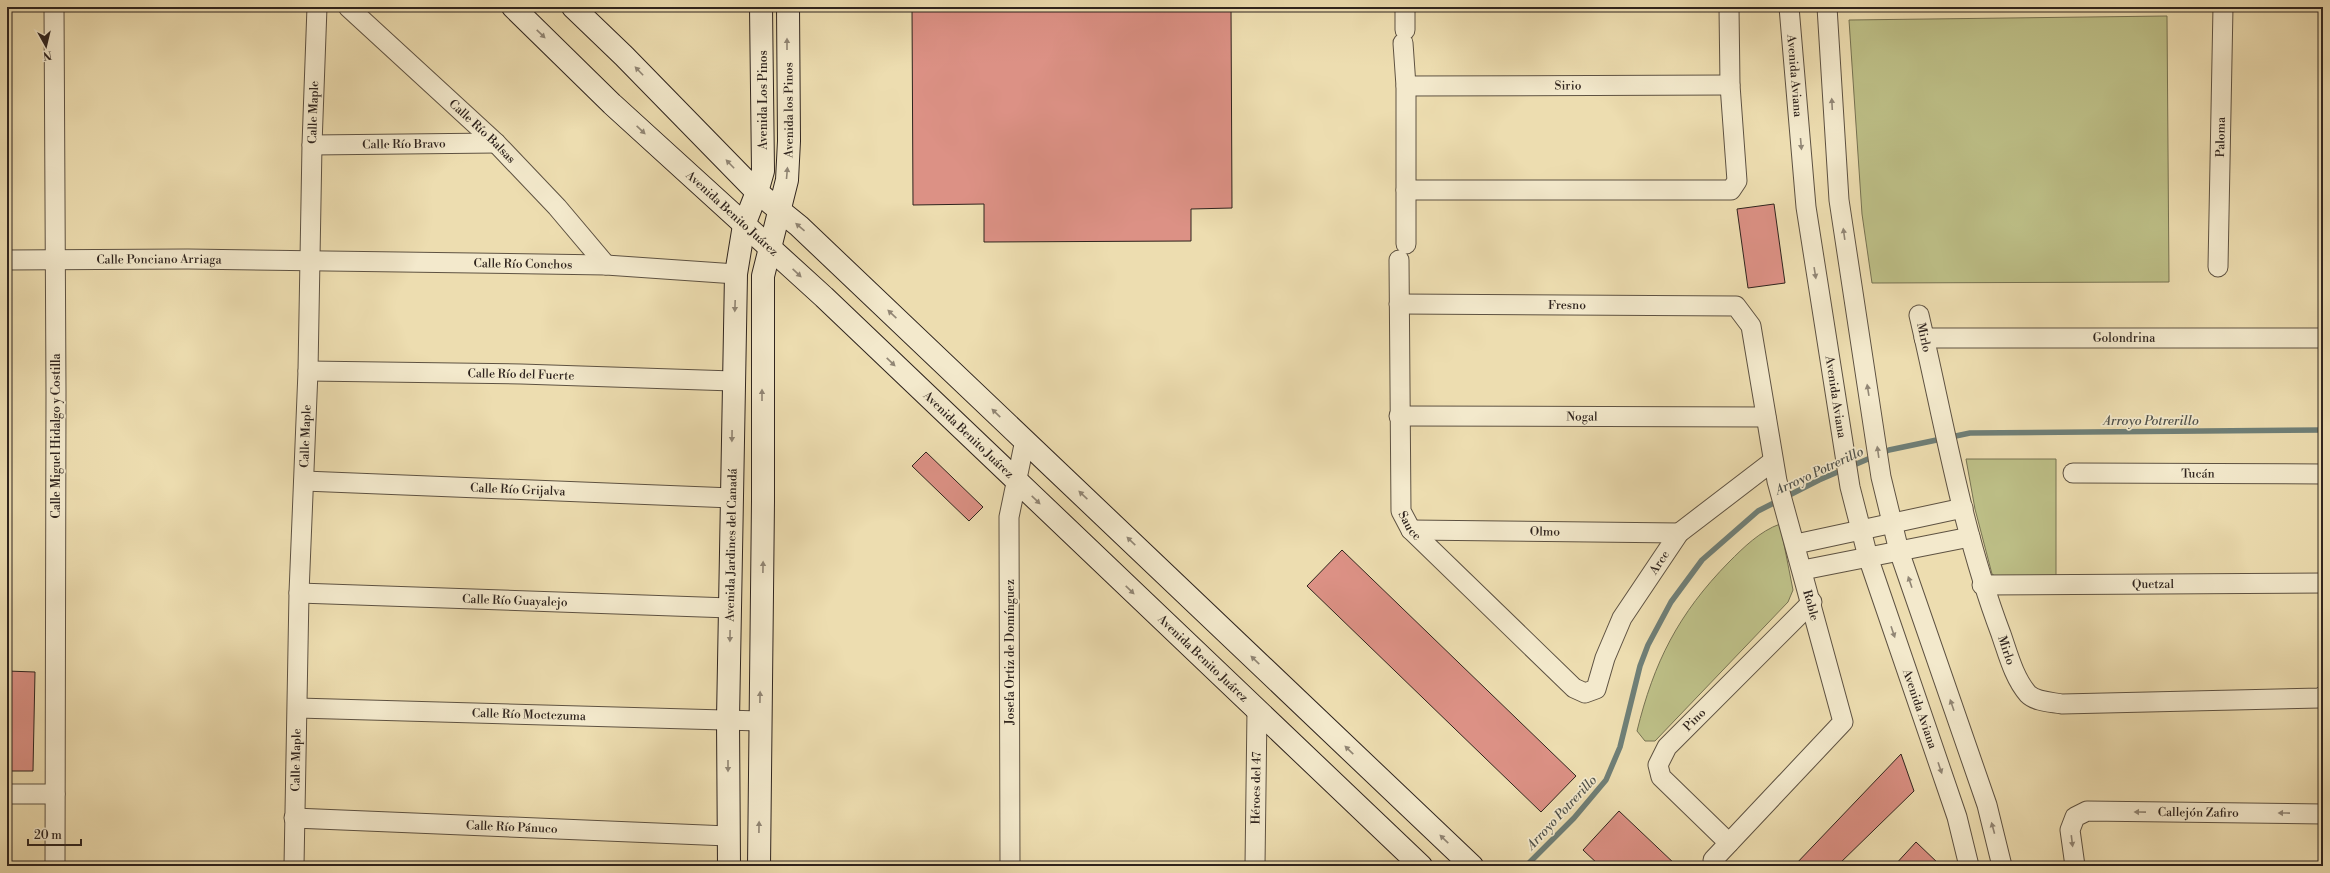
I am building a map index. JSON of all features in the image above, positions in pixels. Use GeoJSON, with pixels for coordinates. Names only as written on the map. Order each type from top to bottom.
{"type":"FeatureCollection","features":[{"type":"Feature","properties":{"kind":"street","name":"Calle Miguel Hidalgo y Costilla"},"geometry":{"type":"LineString","coordinates":[[54,7],[56,259],[55,866]]}},
{"type":"Feature","properties":{"kind":"street","name":"Calle Maple"},"geometry":{"type":"LineString","coordinates":[[294,866],[299,593],[308,371],[312,146],[317,7]]}},
{"type":"Feature","properties":{"kind":"street","name":"Calle Río Balsas"},"geometry":{"type":"LineString","coordinates":[[348,7],[496,143],[557,207],[606,265]]}},
{"type":"Feature","properties":{"kind":"street","name":"Avenida Benito Juárez"},"geometry":{"type":"LineString","coordinates":[[512,7],[612,104],[744,226],[769,246],[1421,866]]}},
{"type":"Feature","properties":{"kind":"street"},"geometry":{"type":"LineString","coordinates":[[573,7],[630,61],[757,192],[799,226],[1472,866]]}},
{"type":"Feature","properties":{"kind":"street","name":"Avenida Los Pinos"},"geometry":{"type":"LineString","coordinates":[[744,226],[757,192],[763,164],[762,7]]}},
{"type":"Feature","properties":{"kind":"street","name":"Avenida los Pinos"},"geometry":{"type":"LineString","coordinates":[[769,246],[780,212],[788,161],[788,7]]}},
{"type":"Feature","properties":{"kind":"street","name":"Sauce"},"geometry":{"type":"LineString","coordinates":[[1405,7],[1406,190],[1403,252],[1398,304],[1401,511],[1411,530],[1574,688],[1585,693]]}},
{"type":"Feature","properties":{"kind":"street"},"geometry":{"type":"LineString","coordinates":[[1406,190],[1731,190],[1737,181],[1730,86],[1729,7]]}},
{"type":"Feature","properties":{"kind":"street","name":"Avenida Aviana"},"geometry":{"type":"LineString","coordinates":[[1789,7],[1806,207],[1841,439],[1850,487],[1868,557],[1957,817],[1969,866]]}},
{"type":"Feature","properties":{"kind":"street"},"geometry":{"type":"LineString","coordinates":[[1827,7],[1839,200],[1881,477],[1899,551],[1987,804],[2002,866]]}},
{"type":"Feature","properties":{"kind":"street","name":"Paloma"},"geometry":{"type":"LineString","coordinates":[[2218,267],[2223,7]]}},
{"type":"Feature","properties":{"kind":"street","name":"Sirio"},"geometry":{"type":"LineString","coordinates":[[1406,86],[1730,86]]}},
{"type":"Feature","properties":{"kind":"street","name":"Calle Río Bravo"},"geometry":{"type":"LineString","coordinates":[[312,146],[496,143]]}},
{"type":"Feature","properties":{"kind":"street","name":"Avenida Jardines del Canadá"},"geometry":{"type":"LineString","coordinates":[[729,866],[728,719],[733,381],[736,274],[744,226]]}},
{"type":"Feature","properties":{"kind":"street"},"geometry":{"type":"LineString","coordinates":[[759,866],[763,501],[763,276],[769,246]]}},
{"type":"Feature","properties":{"kind":"street","name":"Calle Ponciano Arriaga"},"geometry":{"type":"LineString","coordinates":[[7,260],[310,261]]}},
{"type":"Feature","properties":{"kind":"street","name":"Calle Río Conchos"},"geometry":{"type":"LineString","coordinates":[[310,261],[606,265],[736,274]]}},
{"type":"Feature","properties":{"kind":"street","name":"Fresno"},"geometry":{"type":"LineString","coordinates":[[1398,304],[1736,306]]}},
{"type":"Feature","properties":{"kind":"street","name":"Roble"},"geometry":{"type":"LineString","coordinates":[[1713,860],[1843,722],[1812,602],[1777,481],[1751,326],[1736,306]]}},
{"type":"Feature","properties":{"kind":"street","name":"Mirlo"},"geometry":{"type":"LineString","coordinates":[[1919,315],[1950,456],[1982,585],[2018,681],[2030,695],[2043,701],[2062,704],[2320,698],[2323,696]]}},
{"type":"Feature","properties":{"kind":"street","name":"Golondrina"},"geometry":{"type":"LineString","coordinates":[[1924,338],[2323,338]]}},
{"type":"Feature","properties":{"kind":"street","name":"Calle Río del Fuerte"},"geometry":{"type":"LineString","coordinates":[[308,371],[521,374],[733,381]]}},
{"type":"Feature","properties":{"kind":"street","name":"Nogal"},"geometry":{"type":"LineString","coordinates":[[1399,416],[1766,417]]}},
{"type":"Feature","properties":{"kind":"street","name":"Josefa Ortiz de Domínguez"},"geometry":{"type":"LineString","coordinates":[[1010,866],[1009,517],[1025,440]]}},
{"type":"Feature","properties":{"kind":"street","name":"Arce"},"geometry":{"type":"LineString","coordinates":[[1585,693],[1596,689],[1605,658],[1622,618],[1679,533],[1773,461]]}},
{"type":"Feature","properties":{"kind":"street","name":"Tucán"},"geometry":{"type":"LineString","coordinates":[[2073,473],[2323,474]]}},
{"type":"Feature","properties":{"kind":"street","name":"Calle Río Grijalva"},"geometry":{"type":"LineString","coordinates":[[304,481],[732,498]]}},
{"type":"Feature","properties":{"kind":"street"},"geometry":{"type":"LineString","coordinates":[[1796,544],[1963,508]]}},
{"type":"Feature","properties":{"kind":"street","name":"Olmo"},"geometry":{"type":"LineString","coordinates":[[1411,530],[1679,533]]}},
{"type":"Feature","properties":{"kind":"street"},"geometry":{"type":"LineString","coordinates":[[1803,570],[1970,538]]}},
{"type":"Feature","properties":{"kind":"street","name":"Quetzal"},"geometry":{"type":"LineString","coordinates":[[1982,585],[2323,583]]}},
{"type":"Feature","properties":{"kind":"street","name":"Calle Río Guayalejo"},"geometry":{"type":"LineString","coordinates":[[299,593],[730,608]]}},
{"type":"Feature","properties":{"kind":"street","name":"Pino"},"geometry":{"type":"LineString","coordinates":[[1729,843],[1661,777],[1658,765],[1667,747],[1812,602]]}},
{"type":"Feature","properties":{"kind":"street","name":"Calle Río Moctezuma"},"geometry":{"type":"LineString","coordinates":[[298,708],[760,721]]}},
{"type":"Feature","properties":{"kind":"street","name":"Héroes del 47"},"geometry":{"type":"LineString","coordinates":[[1255,866],[1257,710]]}},
{"type":"Feature","properties":{"kind":"street"},"geometry":{"type":"LineString","coordinates":[[7,794],[55,794]]}},
{"type":"Feature","properties":{"kind":"street","name":"Callejón Zafiro"},"geometry":{"type":"LineString","coordinates":[[2075,866],[2070,830],[2075,817],[2087,811],[2323,814]]}},
{"type":"Feature","properties":{"kind":"street","name":"Calle Río Pánuco"},"geometry":{"type":"LineString","coordinates":[[294,818],[728,836]]}},
{"type":"Feature","properties":{"kind":"green space"},"geometry":{"type":"Polygon","coordinates":[[[2167,16],[2169,282],[1872,283],[1862,214],[1849,20],[2167,16]]]}},
{"type":"Feature","properties":{"kind":"green space"},"geometry":{"type":"Polygon","coordinates":[[[1966,459],[2056,459],[2056,578],[1998,578],[1992,574],[1975,509],[1966,459]]]}},
{"type":"Feature","properties":{"kind":"green space"},"geometry":{"type":"Polygon","coordinates":[[[1780,524],[1793,590],[1788,602],[1655,741],[1645,741],[1637,731],[1651,683],[1670,640],[1682,620],[1711,581],[1734,557],[1759,535],[1780,524]]]}},
{"type":"Feature","properties":{"kind":"building"},"geometry":{"type":"Polygon","coordinates":[[[912,7],[1231,7],[1232,208],[1191,209],[1191,241],[984,242],[984,204],[913,205],[912,7]]]}},
{"type":"Feature","properties":{"kind":"building"},"geometry":{"type":"Polygon","coordinates":[[[1774,204],[1785,283],[1748,288],[1737,209],[1774,204]]]}},
{"type":"Feature","properties":{"kind":"building"},"geometry":{"type":"Polygon","coordinates":[[[926,452],[983,507],[969,521],[912,466],[926,452]]]}},
{"type":"Feature","properties":{"kind":"building"},"geometry":{"type":"Polygon","coordinates":[[[1342,550],[1576,776],[1541,812],[1307,586],[1342,550]]]}},
{"type":"Feature","properties":{"kind":"building"},"geometry":{"type":"Polygon","coordinates":[[[7,671],[35,672],[33,771],[7,771],[7,671]]]}},
{"type":"Feature","properties":{"kind":"building"},"geometry":{"type":"Polygon","coordinates":[[[1901,754],[1914,791],[1837,866],[1794,866],[1901,754]]]}},
{"type":"Feature","properties":{"kind":"building"},"geometry":{"type":"Polygon","coordinates":[[[1619,811],[1677,866],[1600,866],[1583,850],[1619,811]]]}},
{"type":"Feature","properties":{"kind":"building"},"geometry":{"type":"Polygon","coordinates":[[[1916,842],[1940,865],[1940,866],[1894,866],[1916,842]]]}},
{"type":"Feature","properties":{"kind":"waterway","name":"Arroyo Potrerillo"},"geometry":{"type":"LineString","coordinates":[[1526,866],[1574,818],[1606,780],[1620,747],[1640,666],[1648,645],[1671,602],[1702,560],[1758,511],[1819,480],[1889,450],[1970,433],[2323,430]]}}]}
